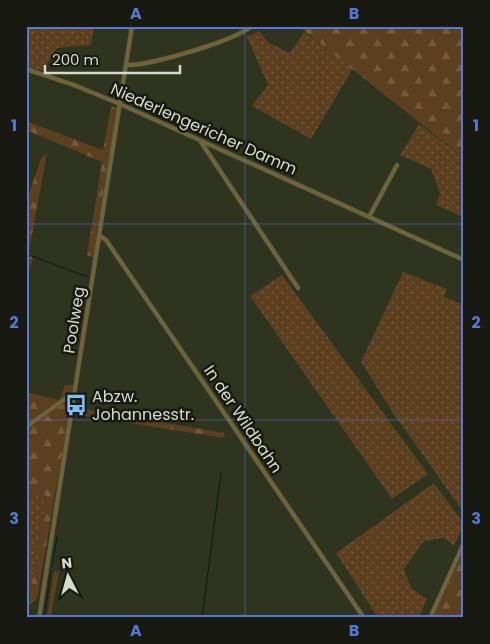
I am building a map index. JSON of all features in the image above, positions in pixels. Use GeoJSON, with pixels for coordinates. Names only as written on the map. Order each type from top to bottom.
{"type":"FeatureCollection","features":[{"type":"Feature","properties":{"kind":"street","name":"Poolweg"},"geometry":{"type":"LineString","coordinates":[[40,618],[132,26]]}},
{"type":"Feature","properties":{"kind":"street"},"geometry":{"type":"LineString","coordinates":[[126,65],[208,46],[231,38],[252,26]]}},
{"type":"Feature","properties":{"kind":"street","name":"Niederlengericher Damm"},"geometry":{"type":"LineString","coordinates":[[26,69],[74,85],[120,104],[464,260]]}},
{"type":"Feature","properties":{"kind":"street"},"geometry":{"type":"LineString","coordinates":[[200,141],[298,288]]}},
{"type":"Feature","properties":{"kind":"street"},"geometry":{"type":"LineString","coordinates":[[369,217],[397,165]]}},
{"type":"Feature","properties":{"kind":"street","name":"In der Wildbahn"},"geometry":{"type":"LineString","coordinates":[[100,236],[106,240],[364,618]]}},
{"type":"Feature","properties":{"kind":"street"},"geometry":{"type":"LineString","coordinates":[[26,427],[69,396],[75,394]]}},
{"type":"Feature","properties":{"kind":"street"},"geometry":{"type":"LineString","coordinates":[[430,618],[464,544]]}},
{"type":"Feature","properties":{"kind":"green space"},"geometry":{"type":"Polygon","coordinates":[[[26,26],[94,26],[91,45],[57,48],[43,71],[26,67],[26,26]]]}},
{"type":"Feature","properties":{"kind":"green space"},"geometry":{"type":"Polygon","coordinates":[[[298,26],[464,26],[464,158],[298,26]]]}},
{"type":"Feature","properties":{"kind":"green space"},"geometry":{"type":"Polygon","coordinates":[[[259,31],[269,43],[290,53],[304,32],[353,68],[311,139],[252,106],[268,85],[247,37],[259,31]]]}},
{"type":"Feature","properties":{"kind":"green space"},"geometry":{"type":"Polygon","coordinates":[[[111,106],[117,108],[93,257],[87,255],[102,162],[26,130],[26,121],[103,150],[111,106]]]}},
{"type":"Feature","properties":{"kind":"green space"},"geometry":{"type":"Polygon","coordinates":[[[419,124],[464,158],[464,217],[436,205],[440,193],[431,169],[400,155],[419,124]]]}},
{"type":"Feature","properties":{"kind":"green space"},"geometry":{"type":"Polygon","coordinates":[[[47,153],[29,251],[33,259],[26,279],[26,203],[41,158],[47,153]]]}},
{"type":"Feature","properties":{"kind":"green space"},"geometry":{"type":"Polygon","coordinates":[[[403,272],[447,289],[444,297],[464,305],[464,513],[391,410],[361,362],[403,272]]]}},
{"type":"Feature","properties":{"kind":"green space"},"geometry":{"type":"Polygon","coordinates":[[[282,275],[428,474],[392,499],[250,296],[282,275]]]}},
{"type":"Feature","properties":{"kind":"green space"},"geometry":{"type":"Polygon","coordinates":[[[65,385],[74,385],[37,599],[28,606],[46,496],[35,491],[26,502],[26,392],[59,400],[65,385]]]}},
{"type":"Feature","properties":{"kind":"green space"},"geometry":{"type":"Polygon","coordinates":[[[79,408],[224,433],[225,438],[78,415],[79,408]]]}},
{"type":"Feature","properties":{"kind":"green space"},"geometry":{"type":"Polygon","coordinates":[[[434,483],[464,524],[454,546],[444,538],[424,541],[404,569],[411,588],[427,599],[419,618],[378,618],[336,553],[434,483]]]}},
{"type":"Feature","properties":{"kind":"green space"},"geometry":{"type":"Polygon","coordinates":[[[35,491],[46,496],[28,606],[26,607],[26,502],[35,491]]]}},
{"type":"Feature","properties":{"kind":"green space"},"geometry":{"type":"Polygon","coordinates":[[[464,549],[464,618],[432,618],[464,549]]]}},
{"type":"Feature","properties":{"kind":"green space"},"geometry":{"type":"Polygon","coordinates":[[[54,571],[59,572],[51,615],[65,618],[47,618],[54,571]]]}},
{"type":"Feature","properties":{"kind":"waterway"},"geometry":{"type":"LineString","coordinates":[[26,254],[88,277]]}},
{"type":"Feature","properties":{"kind":"waterway"},"geometry":{"type":"LineString","coordinates":[[202,618],[221,473]]}},
{"type":"Feature","properties":{"kind":"waterway"},"geometry":{"type":"LineString","coordinates":[[52,567],[57,537]]}},
{"type":"Feature","properties":{"kind":"waterway"},"geometry":{"type":"LineString","coordinates":[[44,618],[51,571]]}},
{"type":"Feature","properties":{"kind":"place","name":"Abzw. Johannesstr."},"geometry":{"type":"Point","coordinates":[76,405]}}]}
